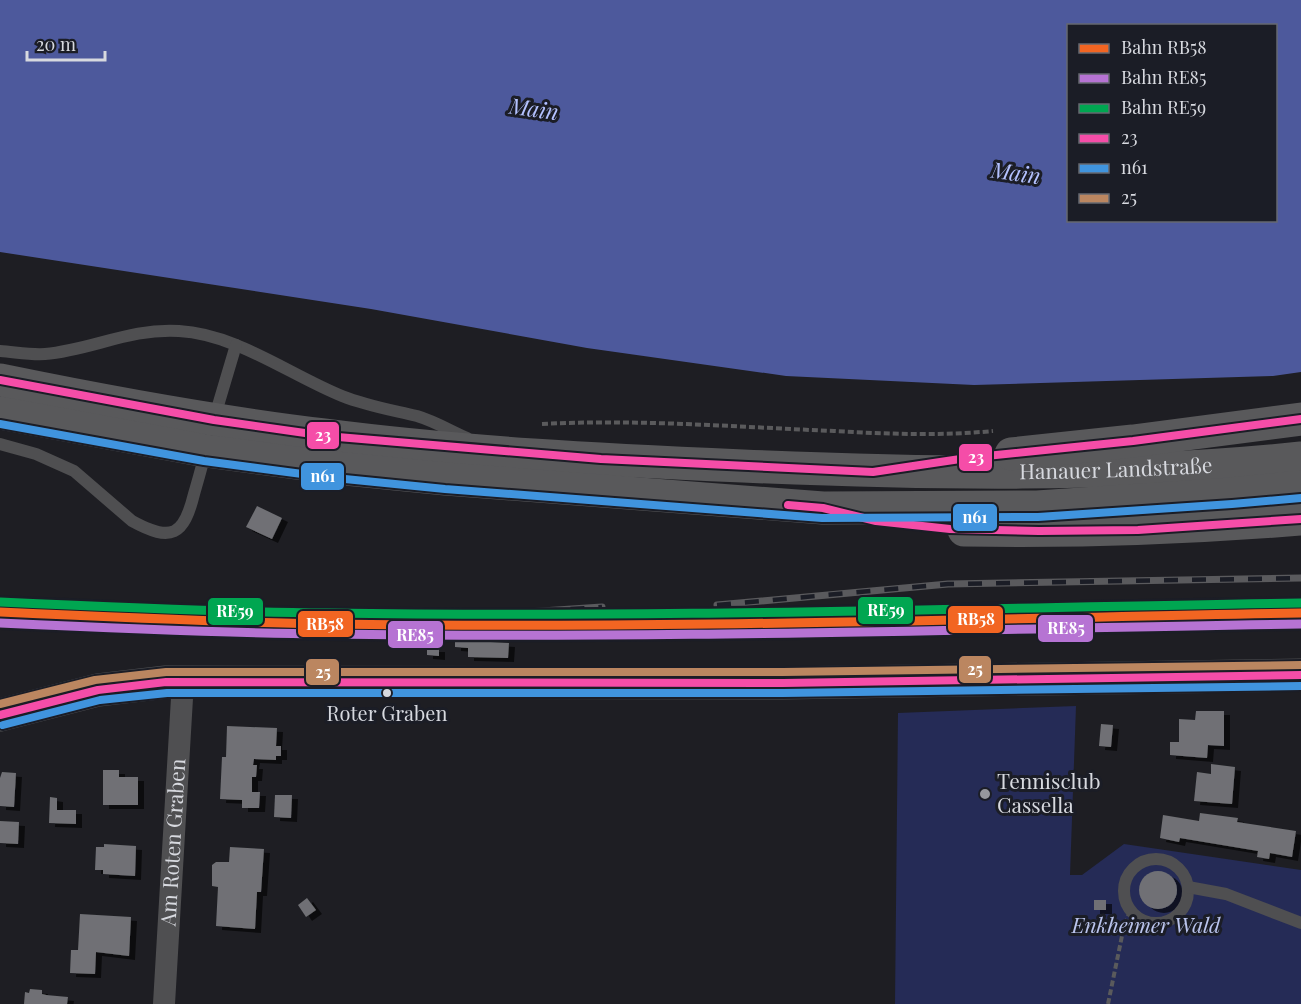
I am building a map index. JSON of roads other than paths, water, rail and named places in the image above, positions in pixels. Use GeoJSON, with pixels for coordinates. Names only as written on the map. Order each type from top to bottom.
{"type":"FeatureCollection","features":[{"type":"Feature","properties":{"kind":"main road"},"geometry":{"type":"LineString","coordinates":[[0,381],[210,436]]}},
{"type":"Feature","properties":{"kind":"main road","name":"Hanauer Landstraße"},"geometry":{"type":"LineString","coordinates":[[0,413],[210,436],[326,436],[601,459],[873,472],[1102,471],[1193,467],[1301,458]]}},
{"type":"Feature","properties":{"kind":"main road"},"geometry":{"type":"LineString","coordinates":[[873,472],[966,458],[1133,441],[1301,419]]}},
{"type":"Feature","properties":{"kind":"main road","name":"Hanauer Landstraße"},"geometry":{"type":"LineString","coordinates":[[210,436],[326,467],[446,479],[823,508],[1037,507],[1301,487]]}},
{"type":"Feature","properties":{"kind":"main road"},"geometry":{"type":"LineString","coordinates":[[823,508],[876,521],[907,525],[1006,531],[1138,530],[1301,519]]}},
{"type":"Feature","properties":{"kind":"street"},"geometry":{"type":"LineString","coordinates":[[0,715],[98,690],[183,681],[783,683],[1301,675]]}},
{"type":"Feature","properties":{"kind":"street","name":"Am Roten Graben"},"geometry":{"type":"LineString","coordinates":[[164,1004],[183,681]]}},
{"type":"Feature","properties":{"kind":"lane"},"geometry":{"type":"LineString","coordinates":[[0,351],[45,354],[137,332],[160,330],[199,333],[236,345],[345,397],[378,408],[419,417],[498,452]]}},
{"type":"Feature","properties":{"kind":"lane"},"geometry":{"type":"LineString","coordinates":[[0,444],[36,454],[74,471],[132,521],[161,533],[173,532],[181,528],[189,516],[236,345]]}},
{"type":"Feature","properties":{"kind":"lane"},"geometry":{"type":"LineString","coordinates":[[1153,858],[1172,863],[1185,878],[1188,887],[1185,904],[1173,918],[1162,922],[1150,922],[1139,918],[1130,911],[1124,895],[1125,879],[1135,866],[1153,858]]}},
{"type":"Feature","properties":{"kind":"lane"},"geometry":{"type":"LineString","coordinates":[[1188,887],[1226,894],[1301,923]]}},
{"type":"Feature","properties":{"kind":"water","name":"Main"},"geometry":{"type":"Polygon","coordinates":[[[0,0],[1301,0],[1301,372],[1273,376],[974,385],[786,376],[587,348],[371,309],[0,252],[0,0]]]}},
{"type":"Feature","properties":{"kind":"railway"},"geometry":{"type":"LineString","coordinates":[[717,605],[948,584],[1301,578]]}},
{"type":"Feature","properties":{"kind":"railway"},"geometry":{"type":"LineString","coordinates":[[347,624],[602,607]]}},
{"type":"Feature","properties":{"kind":"rail line","name":"RE59"},"geometry":{"type":"LineString","coordinates":[[0,602],[245,612],[449,614],[814,612],[1301,603]]}},
{"type":"Feature","properties":{"kind":"rail line","name":"RB58"},"geometry":{"type":"LineString","coordinates":[[0,612],[245,622],[449,625],[814,623],[1301,613]]}},
{"type":"Feature","properties":{"kind":"rail line","name":"RE85"},"geometry":{"type":"LineString","coordinates":[[0,623],[245,633],[449,635],[814,633],[1301,624]]}},
{"type":"Feature","properties":{"kind":"place","name":"Roter Graben"},"geometry":{"type":"Point","coordinates":[387,693]}},
{"type":"Feature","properties":{"kind":"place","name":"Tennisclub Cassella"},"geometry":{"type":"Point","coordinates":[985,794]}},
{"type":"Feature","properties":{"kind":"park label","name":"Enkheimer Wald"},"geometry":{"type":"Point","coordinates":[1146,926]}}]}
